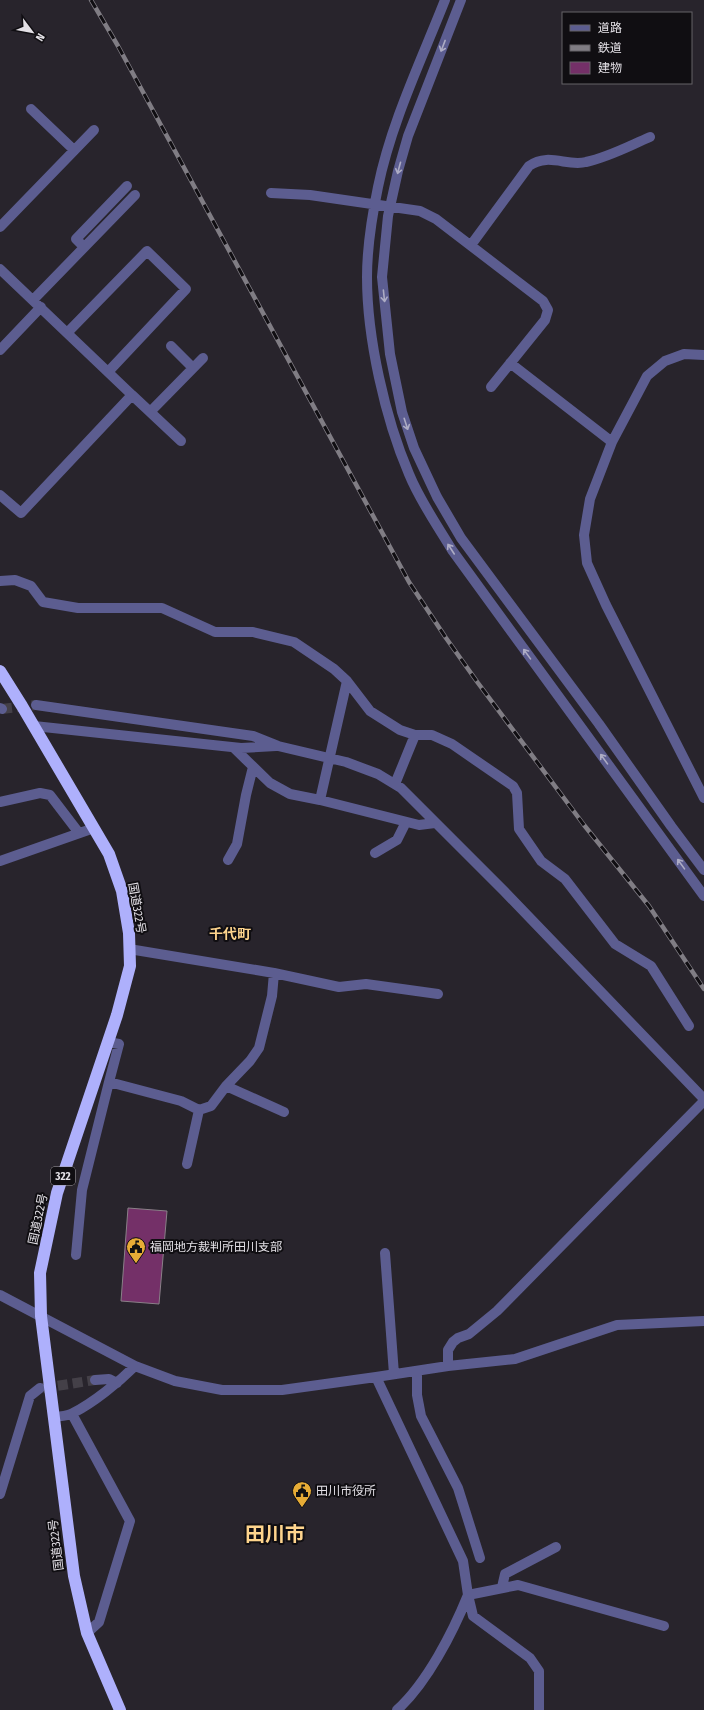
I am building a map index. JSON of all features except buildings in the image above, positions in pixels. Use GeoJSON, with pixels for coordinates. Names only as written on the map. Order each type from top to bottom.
{"type":"FeatureCollection","features":[{"type":"Feature","properties":{"kind":"highway","name":"国道322号"},"geometry":{"type":"LineString","coordinates":[[0,672],[34,726],[109,854],[122,891],[129,933],[130,966],[108,1042],[57,1193],[40,1274],[42,1316],[74,1576],[87,1633],[120,1710]]}},
{"type":"Feature","properties":{"kind":"street"},"geometry":{"type":"LineString","coordinates":[[444,2],[393,133],[378,187],[370,238],[367,277],[370,326],[391,425],[409,474],[427,510],[452,550],[492,607],[704,896]]}},
{"type":"Feature","properties":{"kind":"street"},"geometry":{"type":"LineString","coordinates":[[459,5],[408,136],[398,171],[388,216],[382,277],[390,354],[402,412],[414,448],[437,497],[461,538],[704,870]]}},
{"type":"Feature","properties":{"kind":"street"},"geometry":{"type":"LineString","coordinates":[[31,109],[74,150]]}},
{"type":"Feature","properties":{"kind":"street"},"geometry":{"type":"LineString","coordinates":[[0,227],[94,130]]}},
{"type":"Feature","properties":{"kind":"street"},"geometry":{"type":"LineString","coordinates":[[471,245],[529,166],[537,160],[584,163],[608,155],[650,137]]}},
{"type":"Feature","properties":{"kind":"street"},"geometry":{"type":"LineString","coordinates":[[84,247],[76,239],[127,186]]}},
{"type":"Feature","properties":{"kind":"street"},"geometry":{"type":"LineString","coordinates":[[271,193],[310,195],[420,211],[436,219],[543,301],[548,310],[545,320],[491,387]]}},
{"type":"Feature","properties":{"kind":"street"},"geometry":{"type":"LineString","coordinates":[[33,300],[134,195]]}},
{"type":"Feature","properties":{"kind":"street"},"geometry":{"type":"LineString","coordinates":[[68,332],[147,251],[186,290],[108,372]]}},
{"type":"Feature","properties":{"kind":"street"},"geometry":{"type":"LineString","coordinates":[[0,269],[181,441]]}},
{"type":"Feature","properties":{"kind":"street"},"geometry":{"type":"LineString","coordinates":[[0,350],[41,307]]}},
{"type":"Feature","properties":{"kind":"street"},"geometry":{"type":"LineString","coordinates":[[171,346],[193,368]]}},
{"type":"Feature","properties":{"kind":"street"},"geometry":{"type":"LineString","coordinates":[[704,355],[684,354],[665,361],[647,376],[612,442],[590,499],[584,534],[587,563],[606,605],[704,798]]}},
{"type":"Feature","properties":{"kind":"street"},"geometry":{"type":"LineString","coordinates":[[150,412],[203,358]]}},
{"type":"Feature","properties":{"kind":"street"},"geometry":{"type":"LineString","coordinates":[[510,363],[612,442]]}},
{"type":"Feature","properties":{"kind":"street"},"geometry":{"type":"LineString","coordinates":[[0,496],[21,513],[132,395]]}},
{"type":"Feature","properties":{"kind":"street"},"geometry":{"type":"LineString","coordinates":[[0,582],[15,580],[31,586],[43,602],[78,608],[162,608],[215,632],[253,632],[294,642],[334,669],[347,681],[370,711],[400,730],[415,735],[432,735],[452,744],[513,786],[517,793],[519,829],[541,860],[565,879],[615,944],[651,966],[689,1026]]}},
{"type":"Feature","properties":{"kind":"street"},"geometry":{"type":"LineString","coordinates":[[492,607],[504,595]]}},
{"type":"Feature","properties":{"kind":"street"},"geometry":{"type":"LineString","coordinates":[[320,800],[347,681]]}},
{"type":"Feature","properties":{"kind":"street"},"geometry":{"type":"LineString","coordinates":[[36,705],[253,736],[278,746],[346,762],[378,774],[395,784],[401,788],[504,891],[704,1100],[496,1311],[470,1334],[458,1338],[454,1342],[448,1350],[448,1366]]}},
{"type":"Feature","properties":{"kind":"street"},"geometry":{"type":"LineString","coordinates":[[34,726],[234,748],[278,746]]}},
{"type":"Feature","properties":{"kind":"street"},"geometry":{"type":"LineString","coordinates":[[395,784],[415,735]]}},
{"type":"Feature","properties":{"kind":"street"},"geometry":{"type":"LineString","coordinates":[[234,748],[270,783],[290,794],[419,825],[435,823]]}},
{"type":"Feature","properties":{"kind":"street"},"geometry":{"type":"LineString","coordinates":[[228,860],[237,844],[253,767]]}},
{"type":"Feature","properties":{"kind":"street"},"geometry":{"type":"LineString","coordinates":[[0,802],[40,793],[50,795],[79,833]]}},
{"type":"Feature","properties":{"kind":"street"},"geometry":{"type":"LineString","coordinates":[[375,853],[397,840],[406,822]]}},
{"type":"Feature","properties":{"kind":"street"},"geometry":{"type":"LineString","coordinates":[[0,861],[94,828]]}},
{"type":"Feature","properties":{"kind":"street"},"geometry":{"type":"LineString","coordinates":[[129,949],[274,973],[339,987],[366,984],[438,994]]}},
{"type":"Feature","properties":{"kind":"street"},"geometry":{"type":"LineString","coordinates":[[109,1082],[181,1101],[199,1110],[211,1106],[226,1086],[250,1061],[259,1048],[272,996],[274,973]]}},
{"type":"Feature","properties":{"kind":"street"},"geometry":{"type":"LineString","coordinates":[[76,1255],[82,1190],[119,1044],[108,1042]]}},
{"type":"Feature","properties":{"kind":"street"},"geometry":{"type":"LineString","coordinates":[[226,1086],[284,1112]]}},
{"type":"Feature","properties":{"kind":"street"},"geometry":{"type":"LineString","coordinates":[[187,1164],[199,1110]]}},
{"type":"Feature","properties":{"kind":"street"},"geometry":{"type":"LineString","coordinates":[[386,1253],[394,1374]]}},
{"type":"Feature","properties":{"kind":"street"},"geometry":{"type":"LineString","coordinates":[[0,1295],[135,1366],[175,1382],[222,1390],[282,1390],[448,1366],[515,1359],[617,1325],[704,1321]]}},
{"type":"Feature","properties":{"kind":"street"},"geometry":{"type":"LineString","coordinates":[[55,1418],[72,1414],[117,1383],[135,1366]]}},
{"type":"Feature","properties":{"kind":"street"},"geometry":{"type":"LineString","coordinates":[[417,1371],[417,1395],[421,1416],[458,1488],[480,1558]]}},
{"type":"Feature","properties":{"kind":"street"},"geometry":{"type":"LineString","coordinates":[[376,1377],[464,1561],[468,1595],[473,1616],[530,1658],[539,1671],[539,1710]]}},
{"type":"Feature","properties":{"kind":"street"},"geometry":{"type":"LineString","coordinates":[[95,1380],[109,1379],[117,1383]]}},
{"type":"Feature","properties":{"kind":"street"},"geometry":{"type":"LineString","coordinates":[[0,1494],[30,1396],[40,1388]]}},
{"type":"Feature","properties":{"kind":"street"},"geometry":{"type":"LineString","coordinates":[[72,1414],[130,1521],[99,1622],[87,1633]]}},
{"type":"Feature","properties":{"kind":"street"},"geometry":{"type":"LineString","coordinates":[[502,1587],[505,1574],[556,1547]]}},
{"type":"Feature","properties":{"kind":"street"},"geometry":{"type":"LineString","coordinates":[[468,1595],[518,1585],[664,1626]]}},
{"type":"Feature","properties":{"kind":"street"},"geometry":{"type":"LineString","coordinates":[[397,1710],[429,1672],[460,1615],[468,1595]]}},
{"type":"Feature","properties":{"kind":"tunnel"},"geometry":{"type":"LineString","coordinates":[[2,709],[36,705]]}},
{"type":"Feature","properties":{"kind":"tunnel"},"geometry":{"type":"LineString","coordinates":[[43,1388],[95,1380]]}},
{"type":"Feature","properties":{"kind":"railway"},"geometry":{"type":"LineString","coordinates":[[91,0],[118,46],[409,582],[478,683],[584,825],[649,906],[704,989]]}},
{"type":"Feature","properties":{"kind":"place","name":"福岡地方裁判所田川支部"},"geometry":{"type":"Point","coordinates":[136,1264]}},
{"type":"Feature","properties":{"kind":"place","name":"田川市役所"},"geometry":{"type":"Point","coordinates":[302,1508]}},
{"type":"Feature","properties":{"kind":"district","name":"千代町"},"geometry":{"type":"Point","coordinates":[230,934]}},
{"type":"Feature","properties":{"kind":"district","name":"田川市"},"geometry":{"type":"Point","coordinates":[275,1534]}}]}
